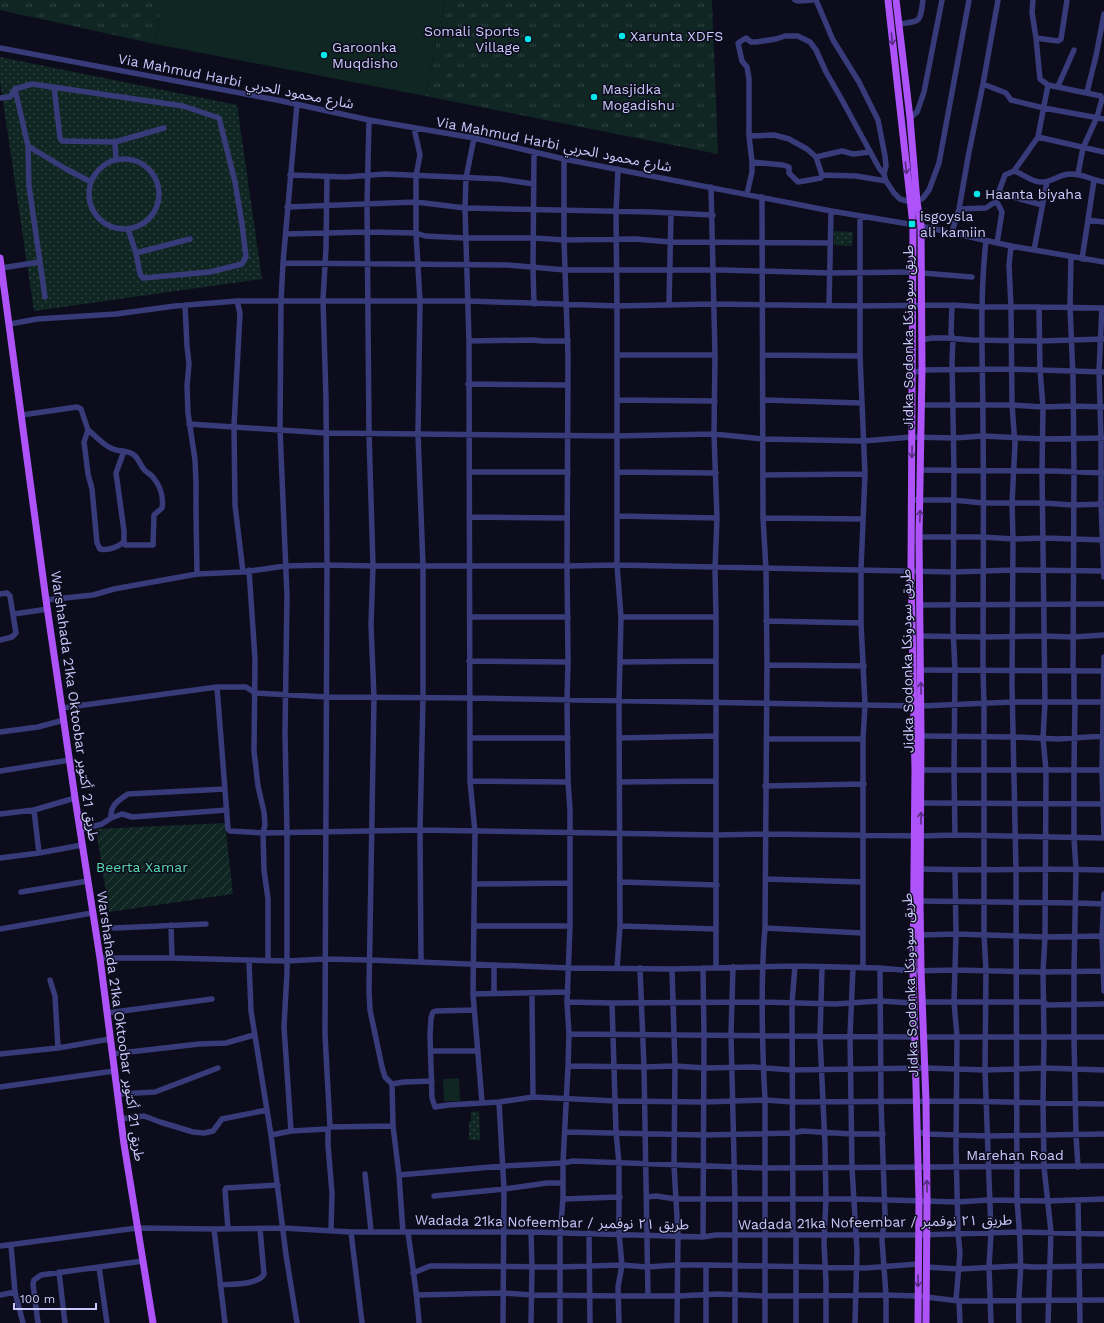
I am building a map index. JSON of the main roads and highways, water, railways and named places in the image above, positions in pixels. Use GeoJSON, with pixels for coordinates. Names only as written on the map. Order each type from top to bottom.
{"type":"FeatureCollection","features":[{"type":"Feature","properties":{"kind":"main road","name":"Jidka Sodonka طريق سودونكا"},"geometry":{"type":"LineString","coordinates":[[888,0],[896,80],[914,202],[921,226],[922,405],[920,438],[919,537],[920,670],[918,706],[918,836],[913,971],[919,1200],[918,1264],[926,1323]]}},
{"type":"Feature","properties":{"kind":"main road","name":"Jidka Sodonka طريق سودونكا"},"geometry":{"type":"LineString","coordinates":[[896,0],[910,118],[914,202],[912,272],[913,373],[911,571],[921,736],[918,770],[921,802],[918,836],[927,1134],[926,1267],[918,1323]]}},
{"type":"Feature","properties":{"kind":"main road"},"geometry":{"type":"LineString","coordinates":[[896,80],[905,79]]}},
{"type":"Feature","properties":{"kind":"main road","name":"Warshahada 21ka Oktoobar طريق 21 أكتوبر"},"geometry":{"type":"LineString","coordinates":[[0,258],[2,283],[10,324],[46,600],[100,958],[120,1119],[153,1323]]}},
{"type":"Feature","properties":{"kind":"place","name":"Xarunta XDFS"},"geometry":{"type":"Point","coordinates":[622,36]}},
{"type":"Feature","properties":{"kind":"place","name":"Somali Sports Village"},"geometry":{"type":"Point","coordinates":[528,39]}},
{"type":"Feature","properties":{"kind":"place","name":"Garoonka Muqdisho"},"geometry":{"type":"Point","coordinates":[324,55]}},
{"type":"Feature","properties":{"kind":"place","name":"Masjidka Mogadishu"},"geometry":{"type":"Point","coordinates":[594,97]}},
{"type":"Feature","properties":{"kind":"place","name":"Haanta biyaha"},"geometry":{"type":"Point","coordinates":[977,194]}},
{"type":"Feature","properties":{"kind":"place","name":"isgoysla ali kamiin"},"geometry":{"type":"Point","coordinates":[912,224]}},
{"type":"Feature","properties":{"kind":"park label","name":"Beerta Xamar"},"geometry":{"type":"Point","coordinates":[142,867]}}]}
